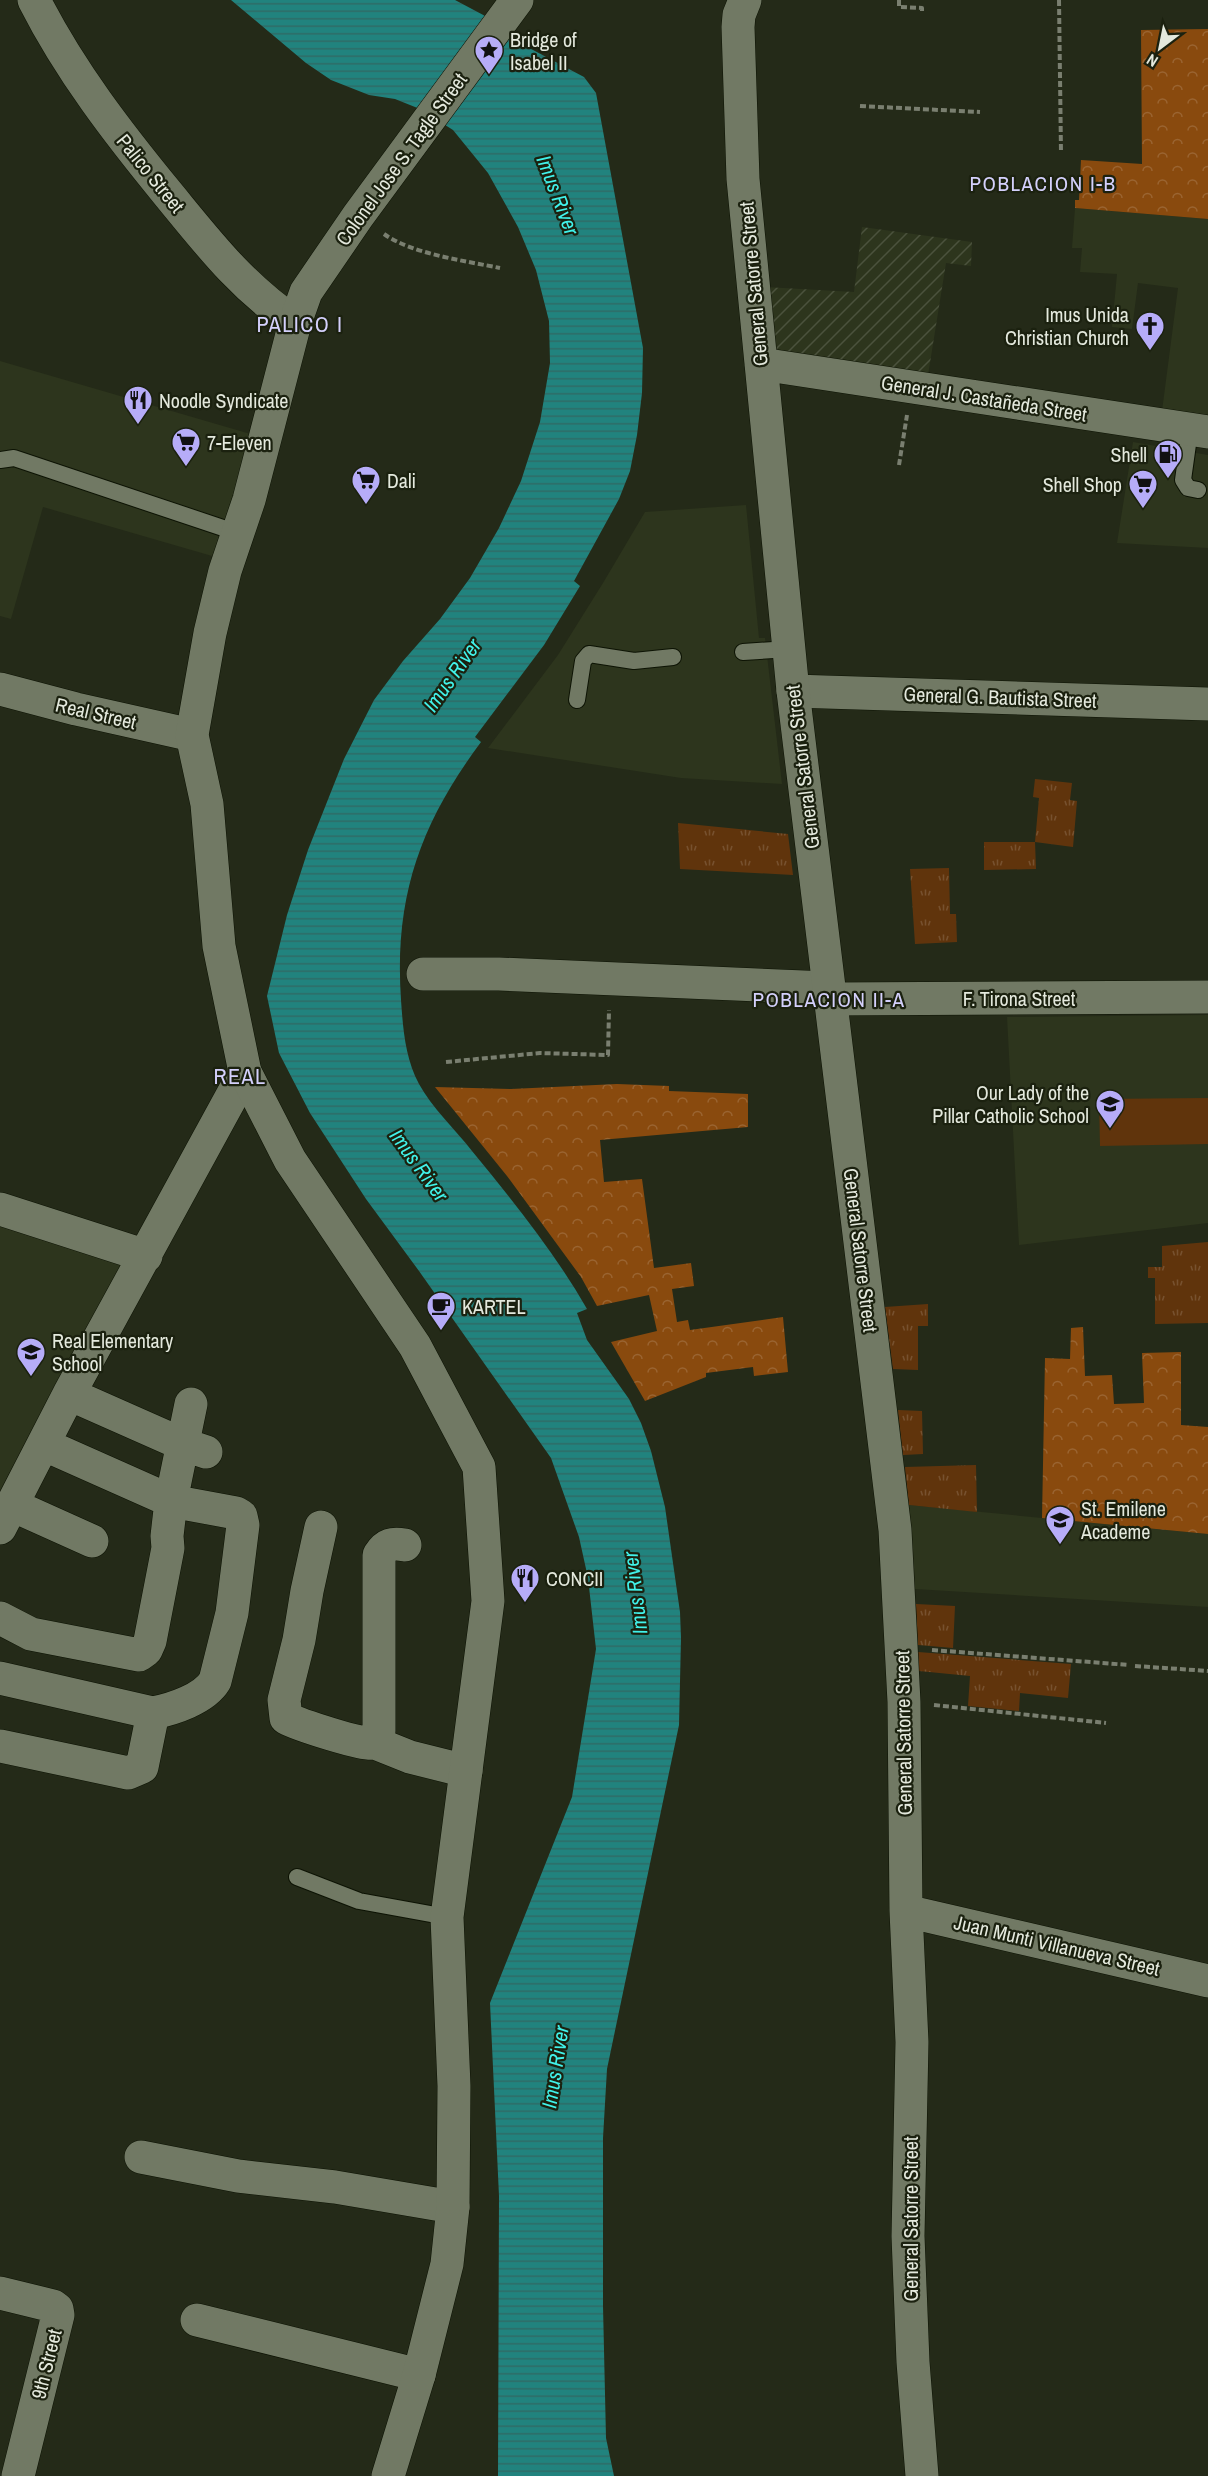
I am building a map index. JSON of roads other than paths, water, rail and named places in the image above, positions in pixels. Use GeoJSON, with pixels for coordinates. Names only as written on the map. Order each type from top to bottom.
{"type":"FeatureCollection","features":[{"type":"Feature","properties":{"kind":"street","name":"Palico Street"},"geometry":{"type":"LineString","coordinates":[[34,0],[50,32],[88,92],[153,176],[229,268],[265,301],[295,323]]}},
{"type":"Feature","properties":{"kind":"street","name":"Colonel Jose S. Tagle Street"},"geometry":{"type":"LineString","coordinates":[[192,735],[218,598],[255,477],[295,323],[306,292],[358,216],[517,0]]}},
{"type":"Feature","properties":{"kind":"street","name":"General Satorre Street"},"geometry":{"type":"LineString","coordinates":[[735,9],[743,180],[793,691],[896,1542],[904,1702],[906,1911],[912,2042],[908,2236],[913,2362],[922,2476]]}},
{"type":"Feature","properties":{"kind":"street","name":"General J. Castañeda Street"},"geometry":{"type":"LineString","coordinates":[[761,364],[1199,431]]}},
{"type":"Feature","properties":{"kind":"street","name":"Real Street"},"geometry":{"type":"LineString","coordinates":[[0,689],[192,735]]}},
{"type":"Feature","properties":{"kind":"street","name":"General G. Bautista Street"},"geometry":{"type":"LineString","coordinates":[[793,691],[1208,704]]}},
{"type":"Feature","properties":{"kind":"street"},"geometry":{"type":"LineString","coordinates":[[192,735],[207,804],[219,946],[245,1072],[290,1160],[415,1346],[479,1467],[488,1601],[447,1917],[454,2086],[453,2208],[447,2264],[419,2375],[388,2476]]}},
{"type":"Feature","properties":{"kind":"street","name":"F. Tirona Street"},"geometry":{"type":"LineString","coordinates":[[423,974],[610,979],[828,993],[1208,997]]}},
{"type":"Feature","properties":{"kind":"street"},"geometry":{"type":"LineString","coordinates":[[92,1541],[6,1516],[45,1445],[69,1394],[245,1072]]}},
{"type":"Feature","properties":{"kind":"street"},"geometry":{"type":"LineString","coordinates":[[0,1209],[146,1256]]}},
{"type":"Feature","properties":{"kind":"street"},"geometry":{"type":"LineString","coordinates":[[69,1394],[194,1448]]}},
{"type":"Feature","properties":{"kind":"street"},"geometry":{"type":"LineString","coordinates":[[0,1618],[31,1634],[50,1639],[139,1655],[146,1650],[150,1641],[168,1548],[171,1501],[194,1448],[191,1404]]}},
{"type":"Feature","properties":{"kind":"street"},"geometry":{"type":"LineString","coordinates":[[0,1678],[153,1713],[190,1700],[212,1687],[232,1613],[243,1525],[241,1516],[236,1512],[171,1501],[45,1445]]}},
{"type":"Feature","properties":{"kind":"street"},"geometry":{"type":"LineString","coordinates":[[321,1527],[299,1640],[284,1700],[285,1718],[300,1726],[318,1729],[364,1744],[375,1743],[410,1757],[466,1771]]}},
{"type":"Feature","properties":{"kind":"street"},"geometry":{"type":"LineString","coordinates":[[375,1743],[379,1731],[378,1555],[386,1545],[393,1543],[405,1545]]}},
{"type":"Feature","properties":{"kind":"street"},"geometry":{"type":"LineString","coordinates":[[0,1746],[128,1773],[142,1767],[153,1713]]}},
{"type":"Feature","properties":{"kind":"street","name":"Juan Munti Villanueva Street"},"geometry":{"type":"LineString","coordinates":[[906,1911],[1208,1981]]}},
{"type":"Feature","properties":{"kind":"street"},"geometry":{"type":"LineString","coordinates":[[141,2157],[238,2176],[335,2187],[453,2208]]}},
{"type":"Feature","properties":{"kind":"street","name":"9th Street"},"geometry":{"type":"LineString","coordinates":[[0,2293],[53,2306],[57,2309],[58,2315],[18,2476]]}},
{"type":"Feature","properties":{"kind":"street"},"geometry":{"type":"LineString","coordinates":[[197,2320],[419,2375]]}},
{"type":"Feature","properties":{"kind":"lane"},"geometry":{"type":"LineString","coordinates":[[1198,490],[1188,488],[1183,480],[1199,431]]}},
{"type":"Feature","properties":{"kind":"lane"},"geometry":{"type":"LineString","coordinates":[[0,460],[14,458],[238,533]]}},
{"type":"Feature","properties":{"kind":"lane"},"geometry":{"type":"LineString","coordinates":[[743,652],[789,649]]}},
{"type":"Feature","properties":{"kind":"lane"},"geometry":{"type":"LineString","coordinates":[[577,700],[583,661],[589,654],[634,661],[674,657]]}},
{"type":"Feature","properties":{"kind":"lane"},"geometry":{"type":"LineString","coordinates":[[297,1877],[359,1901],[447,1917]]}},
{"type":"Feature","properties":{"kind":"water","name":"Imus River"},"geometry":{"type":"Polygon","coordinates":[[[231,0],[455,0],[504,26],[501,33],[584,77],[596,93],[643,348],[642,393],[637,435],[630,471],[619,499],[574,581],[580,586],[544,645],[475,737],[481,742],[442,802],[427,833],[407,895],[400,963],[406,1043],[419,1084],[437,1110],[518,1208],[561,1268],[587,1309],[577,1313],[587,1340],[629,1399],[641,1423],[651,1451],[665,1507],[680,1612],[679,1725],[607,2069],[603,2138],[603,2306],[606,2438],[614,2476],[498,2476],[499,2196],[490,2003],[572,1797],[596,1649],[588,1578],[579,1537],[551,1458],[366,1199],[310,1113],[279,1053],[267,996],[287,915],[308,850],[344,759],[374,700],[470,578],[499,528],[521,481],[540,422],[550,363],[549,321],[536,270],[518,227],[488,173],[453,130],[420,109],[395,99],[369,95],[331,80],[306,63],[231,0]]]}},
{"type":"Feature","properties":{"kind":"place","name":"Bridge of Isabel II"},"geometry":{"type":"Point","coordinates":[489,76]}},
{"type":"Feature","properties":{"kind":"place","name":"Imus Unida Christian Church"},"geometry":{"type":"Point","coordinates":[1150,352]}},
{"type":"Feature","properties":{"kind":"place","name":"Noodle Syndicate"},"geometry":{"type":"Point","coordinates":[138,426]}},
{"type":"Feature","properties":{"kind":"place","name":"7-Eleven"},"geometry":{"type":"Point","coordinates":[186,468]}},
{"type":"Feature","properties":{"kind":"place","name":"Shell"},"geometry":{"type":"Point","coordinates":[1168,480]}},
{"type":"Feature","properties":{"kind":"place","name":"Dali"},"geometry":{"type":"Point","coordinates":[366,506]}},
{"type":"Feature","properties":{"kind":"place","name":"Shell Shop"},"geometry":{"type":"Point","coordinates":[1143,510]}},
{"type":"Feature","properties":{"kind":"place","name":"Our Lady of the Pillar Catholic School"},"geometry":{"type":"Point","coordinates":[1110,1130]}},
{"type":"Feature","properties":{"kind":"place","name":"KARTEL"},"geometry":{"type":"Point","coordinates":[441,1332]}},
{"type":"Feature","properties":{"kind":"place","name":"Real Elementary School"},"geometry":{"type":"Point","coordinates":[31,1378]}},
{"type":"Feature","properties":{"kind":"place","name":"St. Emilene Academe"},"geometry":{"type":"Point","coordinates":[1060,1546]}},
{"type":"Feature","properties":{"kind":"place","name":"CONCII"},"geometry":{"type":"Point","coordinates":[525,1604]}},
{"type":"Feature","properties":{"kind":"district","name":"POBLACION I-B"},"geometry":{"type":"Point","coordinates":[1043,183]}},
{"type":"Feature","properties":{"kind":"district","name":"PALICO I"},"geometry":{"type":"Point","coordinates":[300,324]}},
{"type":"Feature","properties":{"kind":"district","name":"POBLACION II-A"},"geometry":{"type":"Point","coordinates":[829,999]}},
{"type":"Feature","properties":{"kind":"district","name":"REAL"},"geometry":{"type":"Point","coordinates":[240,1076]}}]}
